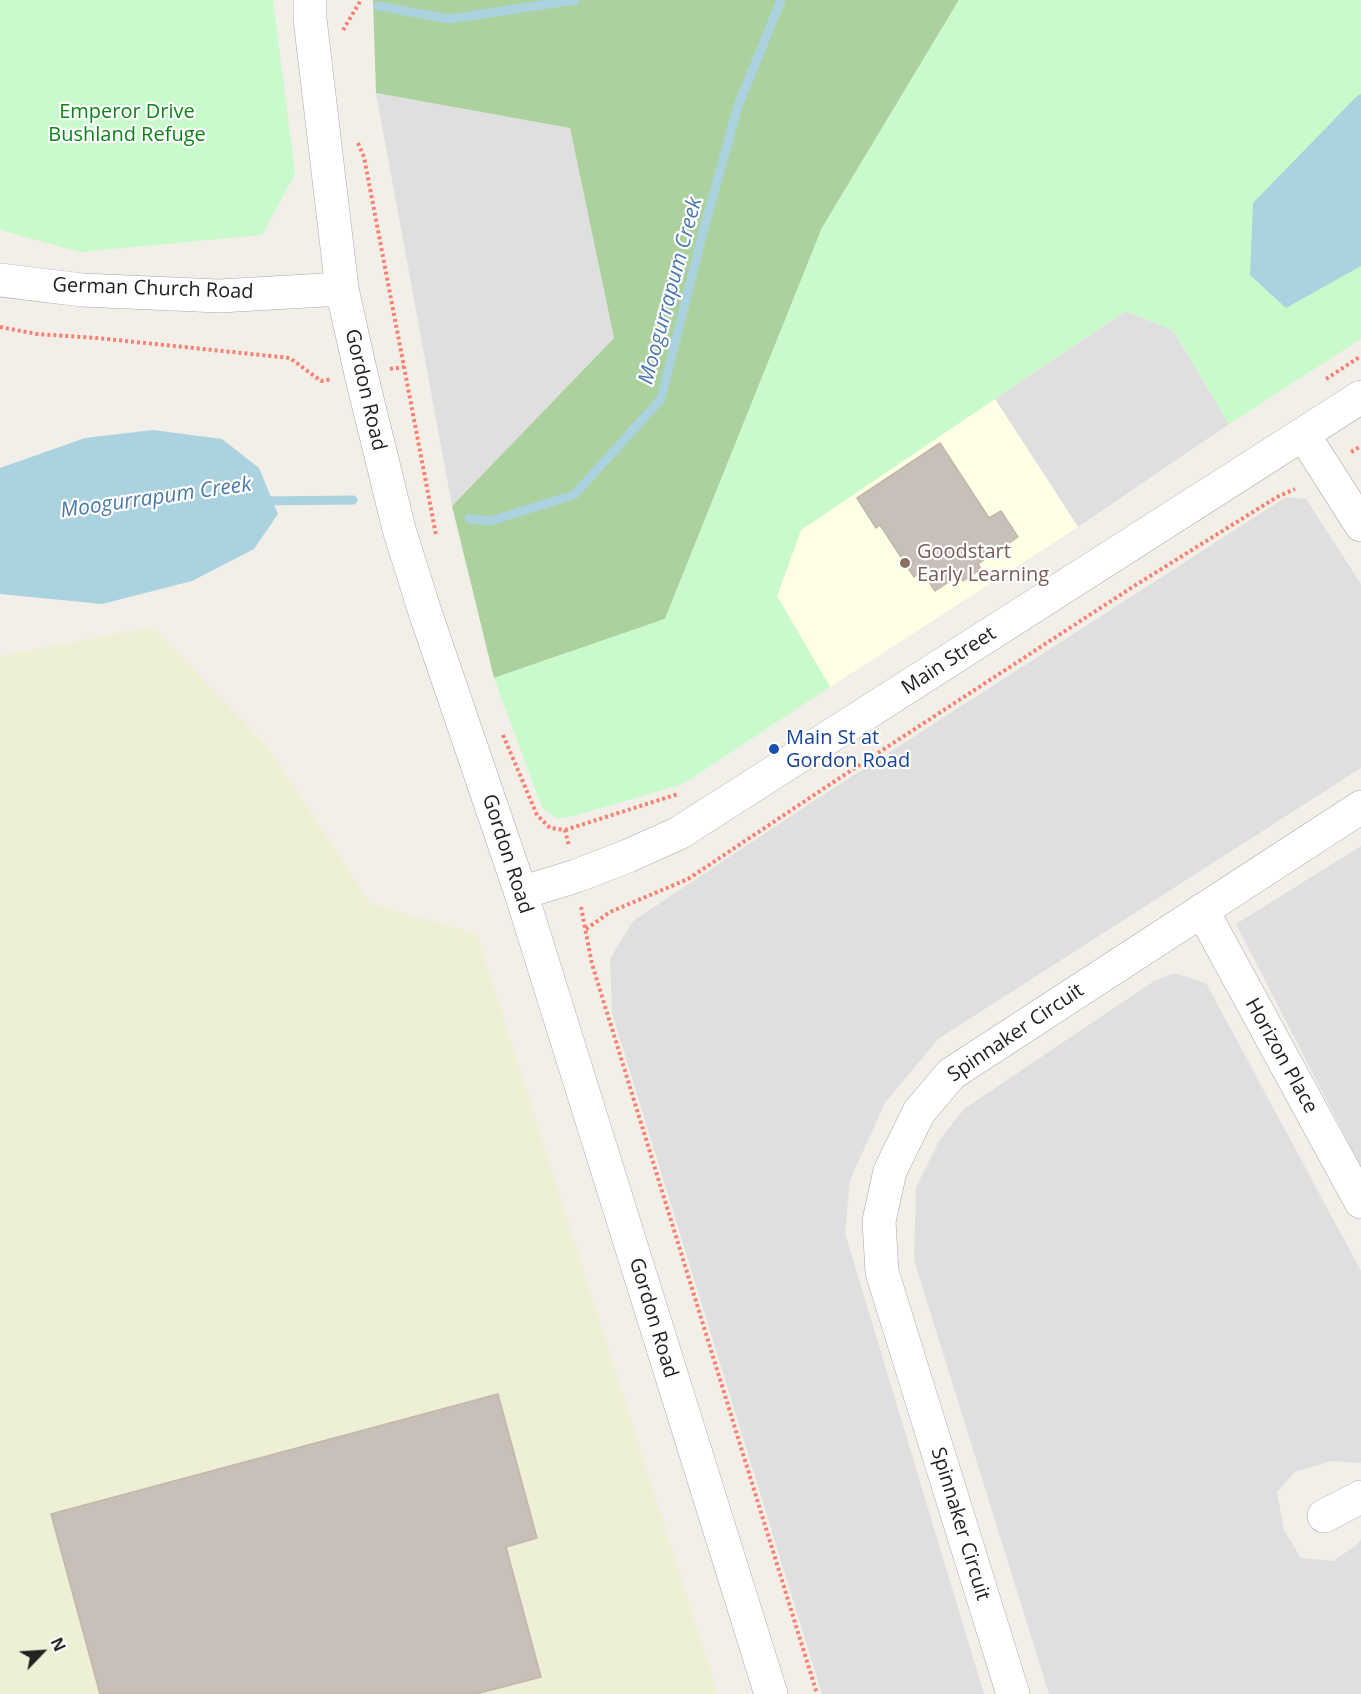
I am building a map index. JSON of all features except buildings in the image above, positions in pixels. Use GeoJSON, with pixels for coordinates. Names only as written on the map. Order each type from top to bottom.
{"type":"FeatureCollection","features":[{"type":"Feature","properties":{"kind":"street","name":"Gordon Road"},"geometry":{"type":"LineString","coordinates":[[310,0],[310,19],[342,289],[399,529],[521,893],[771,1694]]}},
{"type":"Feature","properties":{"kind":"street","name":"German Church Road"},"geometry":{"type":"LineString","coordinates":[[0,280],[82,290],[219,296],[342,289]]}},
{"type":"Feature","properties":{"kind":"street","name":"Main Street"},"geometry":{"type":"LineString","coordinates":[[521,893],[576,876],[679,833],[1361,397]]}},
{"type":"Feature","properties":{"kind":"street"},"geometry":{"type":"LineString","coordinates":[[1303,434],[1361,525]]}},
{"type":"Feature","properties":{"kind":"street","name":"Spinnaker Circuit"},"geometry":{"type":"LineString","coordinates":[[1013,1694],[882,1272],[879,1221],[890,1171],[918,1112],[951,1074],[1361,807]]}},
{"type":"Feature","properties":{"kind":"street","name":"Horizon Place"},"geometry":{"type":"LineString","coordinates":[[1202,910],[1361,1202]]}},
{"type":"Feature","properties":{"kind":"street"},"geometry":{"type":"LineString","coordinates":[[1324,1516],[1361,1497]]}},
{"type":"Feature","properties":{"kind":"path"},"geometry":{"type":"LineString","coordinates":[[341,35],[362,0]]}},
{"type":"Feature","properties":{"kind":"path"},"geometry":{"type":"LineString","coordinates":[[356,136],[364,157],[436,536]]}},
{"type":"Feature","properties":{"kind":"path"},"geometry":{"type":"LineString","coordinates":[[0,327],[38,334],[290,358],[321,381],[404,367]]}},
{"type":"Feature","properties":{"kind":"path"},"geometry":{"type":"LineString","coordinates":[[1348,453],[1361,446]]}},
{"type":"Feature","properties":{"kind":"path"},"geometry":{"type":"LineString","coordinates":[[586,929],[610,912],[688,879],[1134,586],[1277,496],[1295,489]]}},
{"type":"Feature","properties":{"kind":"path"},"geometry":{"type":"LineString","coordinates":[[503,735],[537,814],[550,828],[565,830],[592,964],[817,1694]]}},
{"type":"Feature","properties":{"kind":"shaded area"},"geometry":{"type":"Polygon","coordinates":[[[376,93],[570,128],[614,338],[452,506],[376,93]]]}},
{"type":"Feature","properties":{"kind":"shaded area"},"geometry":{"type":"Polygon","coordinates":[[[1125,311],[1173,330],[1229,424],[1078,527],[995,399],[1125,311]]]}},
{"type":"Feature","properties":{"kind":"shaded area","name":"Goodstart Early Learning"},"geometry":{"type":"Polygon","coordinates":[[[995,399],[1078,527],[830,687],[777,596],[801,530],[995,399]]]}},
{"type":"Feature","properties":{"kind":"shaded area"},"geometry":{"type":"Polygon","coordinates":[[[1286,497],[1306,499],[1361,584],[1361,768],[938,1039],[885,1103],[850,1180],[845,1233],[984,1694],[822,1694],[612,1013],[610,959],[633,921],[803,808],[1286,497]]]}},
{"type":"Feature","properties":{"kind":"shaded area"},"geometry":{"type":"Polygon","coordinates":[[[153,627],[267,746],[370,903],[477,934],[718,1694],[0,1694],[0,656],[153,627]]]}},
{"type":"Feature","properties":{"kind":"shaded area"},"geometry":{"type":"Polygon","coordinates":[[[1361,846],[1361,1167],[1236,924],[1361,846]]]}},
{"type":"Feature","properties":{"kind":"shaded area"},"geometry":{"type":"Polygon","coordinates":[[[1175,973],[1206,983],[1361,1271],[1361,1463],[1331,1461],[1295,1472],[1277,1492],[1284,1530],[1301,1558],[1333,1561],[1358,1544],[1361,1539],[1361,1694],[1049,1694],[914,1260],[916,1187],[940,1139],[964,1109],[1154,981],[1175,973]]]}},
{"type":"Feature","properties":{"kind":"green space","name":"Emperor Drive Bushland Refuge"},"geometry":{"type":"Polygon","coordinates":[[[0,0],[273,0],[295,174],[262,235],[80,252],[0,230],[0,0]]]}},
{"type":"Feature","properties":{"kind":"green space"},"geometry":{"type":"Polygon","coordinates":[[[373,0],[959,0],[822,228],[665,619],[494,678],[452,506],[614,338],[570,128],[376,93],[373,0]]]}},
{"type":"Feature","properties":{"kind":"green space"},"geometry":{"type":"Polygon","coordinates":[[[959,0],[1361,0],[1361,339],[1229,424],[1173,330],[1125,311],[801,530],[777,596],[830,687],[683,784],[557,819],[542,807],[494,678],[665,619],[822,228],[959,0]]]}},
{"type":"Feature","properties":{"kind":"water"},"geometry":{"type":"Polygon","coordinates":[[[1361,94],[1361,266],[1286,308],[1250,275],[1253,203],[1361,94]]]}},
{"type":"Feature","properties":{"kind":"water"},"geometry":{"type":"Polygon","coordinates":[[[153,430],[222,439],[259,468],[278,514],[254,549],[192,581],[102,604],[0,594],[0,468],[85,438],[153,430]]]}},
{"type":"Feature","properties":{"kind":"waterway","name":"Moogurrapum Creek"},"geometry":{"type":"LineString","coordinates":[[378,6],[449,19],[575,0]]}},
{"type":"Feature","properties":{"kind":"waterway","name":"Moogurrapum Creek"},"geometry":{"type":"LineString","coordinates":[[469,519],[490,521],[574,495],[661,399],[703,232],[738,106],[781,0]]}},
{"type":"Feature","properties":{"kind":"waterway","name":"Moogurrapum Creek"},"geometry":{"type":"LineString","coordinates":[[260,501],[353,500]]}},
{"type":"Feature","properties":{"kind":"place","name":"Goodstart Early Learning"},"geometry":{"type":"Point","coordinates":[905,563]}},
{"type":"Feature","properties":{"kind":"place","name":"Main St at Gordon Road"},"geometry":{"type":"Point","coordinates":[774,749]}}]}
